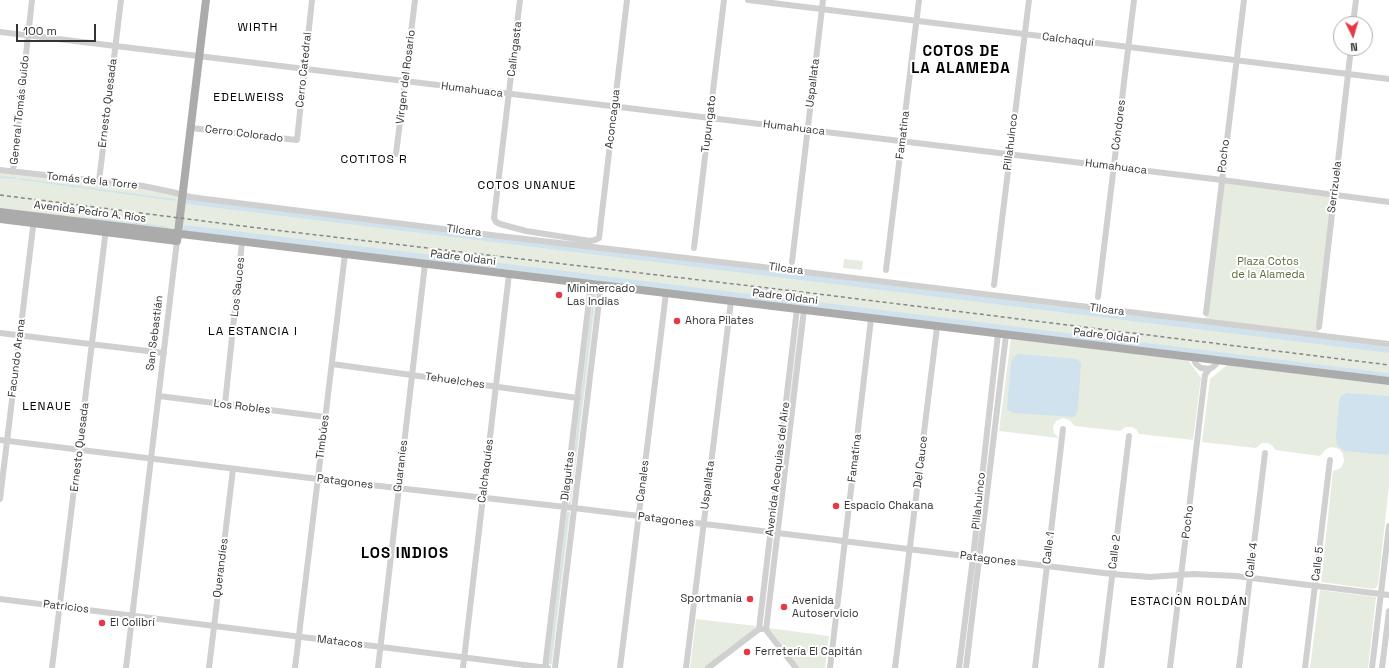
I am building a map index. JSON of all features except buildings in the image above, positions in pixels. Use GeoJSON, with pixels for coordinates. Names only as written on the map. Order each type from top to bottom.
{"type":"FeatureCollection","features":[{"type":"Feature","properties":{"kind":"main road","name":"San Sebastián"},"geometry":{"type":"LineString","coordinates":[[177,238],[206,0]]}},
{"type":"Feature","properties":{"kind":"main road","name":"Avenida Pedro A. Ríos"},"geometry":{"type":"LineString","coordinates":[[0,212],[34,220],[177,238]]}},
{"type":"Feature","properties":{"kind":"main road","name":"Avenida Pedro A. Ríos"},"geometry":{"type":"LineString","coordinates":[[0,220],[34,220]]}},
{"type":"Feature","properties":{"kind":"main road","name":"Padre Oldani"},"geometry":{"type":"LineString","coordinates":[[177,238],[242,242],[345,254],[1389,381]]}},
{"type":"Feature","properties":{"kind":"street","name":"General Tomás Guido"},"geometry":{"type":"LineString","coordinates":[[13,172],[32,0]]}},
{"type":"Feature","properties":{"kind":"street","name":"Ernesto Quesada"},"geometry":{"type":"LineString","coordinates":[[99,181],[120,0]]}},
{"type":"Feature","properties":{"kind":"street","name":"Cerro Catedral"},"geometry":{"type":"LineString","coordinates":[[296,140],[312,0]]}},
{"type":"Feature","properties":{"kind":"street","name":"Virgen del Rosario"},"geometry":{"type":"LineString","coordinates":[[396,154],[416,0]]}},
{"type":"Feature","properties":{"kind":"street","name":"Calingasta"},"geometry":{"type":"LineString","coordinates":[[494,218],[510,94],[520,0]]}},
{"type":"Feature","properties":{"kind":"street","name":"Aconcagua"},"geometry":{"type":"LineString","coordinates":[[599,238],[627,0]]}},
{"type":"Feature","properties":{"kind":"street","name":"Tupungato"},"geometry":{"type":"LineString","coordinates":[[694,248],[724,0]]}},
{"type":"Feature","properties":{"kind":"street","name":"Calchaqui"},"geometry":{"type":"LineString","coordinates":[[748,0],[1389,79]]}},
{"type":"Feature","properties":{"kind":"street","name":"Uspallata"},"geometry":{"type":"LineString","coordinates":[[792,262],[823,0]]}},
{"type":"Feature","properties":{"kind":"street","name":"Famatina"},"geometry":{"type":"LineString","coordinates":[[886,270],[919,0]]}},
{"type":"Feature","properties":{"kind":"street","name":"Pillahuinco"},"geometry":{"type":"LineString","coordinates":[[994,285],[1029,0]]}},
{"type":"Feature","properties":{"kind":"street","name":"Cóndores"},"geometry":{"type":"LineString","coordinates":[[1098,297],[1134,0]]}},
{"type":"Feature","properties":{"kind":"street","name":"Pocho"},"geometry":{"type":"LineString","coordinates":[[1206,313],[1244,0]]}},
{"type":"Feature","properties":{"kind":"street"},"geometry":{"type":"LineString","coordinates":[[1354,16],[1356,0]]}},
{"type":"Feature","properties":{"kind":"street","name":"Humahuaca"},"geometry":{"type":"LineString","coordinates":[[0,32],[1010,154],[1389,202]]}},
{"type":"Feature","properties":{"kind":"street","name":"Serrizuela"},"geometry":{"type":"LineString","coordinates":[[1319,326],[1350,56]]}},
{"type":"Feature","properties":{"kind":"street","name":"Cerro Colorado"},"geometry":{"type":"LineString","coordinates":[[191,128],[296,140]]}},
{"type":"Feature","properties":{"kind":"street","name":"Tomás de la Torre"},"geometry":{"type":"LineString","coordinates":[[0,170],[143,186],[182,195]]}},
{"type":"Feature","properties":{"kind":"street","name":"Tilcara"},"geometry":{"type":"LineString","coordinates":[[182,195],[484,234],[1389,344]]}},
{"type":"Feature","properties":{"kind":"street","name":"Tilcara"},"geometry":{"type":"LineString","coordinates":[[494,218],[496,222],[500,224],[526,231],[590,241],[599,238]]}},
{"type":"Feature","properties":{"kind":"street","name":"Facundo Arana"},"geometry":{"type":"LineString","coordinates":[[0,499],[34,220]]}},
{"type":"Feature","properties":{"kind":"street","name":"Ernesto Quesada"},"geometry":{"type":"LineString","coordinates":[[52,668],[106,229]]}},
{"type":"Feature","properties":{"kind":"street","name":"San Sebastián"},"geometry":{"type":"LineString","coordinates":[[126,668],[177,238]]}},
{"type":"Feature","properties":{"kind":"street","name":"Los Sauces"},"geometry":{"type":"LineString","coordinates":[[225,404],[242,242]]}},
{"type":"Feature","properties":{"kind":"street","name":"Timbúes"},"geometry":{"type":"LineString","coordinates":[[295,668],[345,254]]}},
{"type":"Feature","properties":{"kind":"street","name":"Guaraníes"},"geometry":{"type":"LineString","coordinates":[[378,668],[425,264]]}},
{"type":"Feature","properties":{"kind":"street","name":"Calchaquíes"},"geometry":{"type":"LineString","coordinates":[[463,668],[509,274]]}},
{"type":"Feature","properties":{"kind":"street","name":"Diaguitas"},"geometry":{"type":"LineString","coordinates":[[545,668],[591,284]]}},
{"type":"Feature","properties":{"kind":"street","name":"Diaguitas"},"geometry":{"type":"LineString","coordinates":[[555,668],[600,285]]}},
{"type":"Feature","properties":{"kind":"street","name":"Canales"},"geometry":{"type":"LineString","coordinates":[[620,668],[666,294]]}},
{"type":"Feature","properties":{"kind":"street","name":"Uspallata"},"geometry":{"type":"LineString","coordinates":[[686,668],[731,301]]}},
{"type":"Feature","properties":{"kind":"street","name":"Avenida Acequias del Aire"},"geometry":{"type":"LineString","coordinates":[[759,629],[770,532],[800,310]]}},
{"type":"Feature","properties":{"kind":"street","name":"Avenida Acequias del Aire"},"geometry":{"type":"LineString","coordinates":[[766,630],[778,533],[800,310]]}},
{"type":"Feature","properties":{"kind":"street","name":"Famatina"},"geometry":{"type":"LineString","coordinates":[[830,668],[871,318]]}},
{"type":"Feature","properties":{"kind":"street","name":"Del Cauce"},"geometry":{"type":"LineString","coordinates":[[895,668],[938,327]]}},
{"type":"Feature","properties":{"kind":"street"},"geometry":{"type":"LineString","coordinates":[[0,333],[164,353]]}},
{"type":"Feature","properties":{"kind":"street","name":"Pillahuinco"},"geometry":{"type":"LineString","coordinates":[[966,668],[976,558],[1002,334]]}},
{"type":"Feature","properties":{"kind":"street"},"geometry":{"type":"LineString","coordinates":[[1193,358],[1205,375]]}},
{"type":"Feature","properties":{"kind":"street","name":"Pocho"},"geometry":{"type":"LineString","coordinates":[[1170,668],[1205,375],[1209,369],[1219,361]]}},
{"type":"Feature","properties":{"kind":"street","name":"Tehuelches"},"geometry":{"type":"LineString","coordinates":[[332,364],[578,398]]}},
{"type":"Feature","properties":{"kind":"street"},"geometry":{"type":"LineString","coordinates":[[1201,368],[1209,369]]}},
{"type":"Feature","properties":{"kind":"street","name":"Los Robles"},"geometry":{"type":"LineString","coordinates":[[159,396],[326,417]]}},
{"type":"Feature","properties":{"kind":"street","name":"Calle 1"},"geometry":{"type":"LineString","coordinates":[[1034,668],[1063,429]]}},
{"type":"Feature","properties":{"kind":"street","name":"Calle 2"},"geometry":{"type":"LineString","coordinates":[[1101,668],[1129,436]]}},
{"type":"Feature","properties":{"kind":"street","name":"Patagones"},"geometry":{"type":"LineString","coordinates":[[0,440],[1112,574],[1150,577],[1215,574],[1389,595]]}},
{"type":"Feature","properties":{"kind":"street","name":"Calle 4"},"geometry":{"type":"LineString","coordinates":[[1239,668],[1265,452]]}},
{"type":"Feature","properties":{"kind":"street","name":"Calle 5"},"geometry":{"type":"LineString","coordinates":[[1305,668],[1330,460]]}},
{"type":"Feature","properties":{"kind":"street","name":"Querandíes"},"geometry":{"type":"LineString","coordinates":[[209,668],[233,469]]}},
{"type":"Feature","properties":{"kind":"street"},"geometry":{"type":"LineString","coordinates":[[1372,668],[1389,526]]}},
{"type":"Feature","properties":{"kind":"street","name":"Pillahuinco"},"geometry":{"type":"LineString","coordinates":[[959,668],[976,558]]}},
{"type":"Feature","properties":{"kind":"street","name":"Patricios"},"geometry":{"type":"LineString","coordinates":[[0,599],[133,616]]}},
{"type":"Feature","properties":{"kind":"street"},"geometry":{"type":"LineString","coordinates":[[1382,668],[1389,611]]}},
{"type":"Feature","properties":{"kind":"street","name":"Matacos"},"geometry":{"type":"LineString","coordinates":[[133,616],[548,668]]}},
{"type":"Feature","properties":{"kind":"street"},"geometry":{"type":"LineString","coordinates":[[708,668],[759,629],[766,630],[796,668]]}},
{"type":"Feature","properties":{"kind":"green space","name":"Plaza Cotos de la Alameda"},"geometry":{"type":"Polygon","coordinates":[[[0,170],[143,186],[190,197],[1205,321],[1222,180],[1334,195],[1318,335],[1389,344],[1389,381],[0,212],[0,170]]]}},
{"type":"Feature","properties":{"kind":"green space"},"geometry":{"type":"Polygon","coordinates":[[[844,259],[863,261],[862,270],[843,268],[844,259]]]}},
{"type":"Feature","properties":{"kind":"green space"},"geometry":{"type":"Polygon","coordinates":[[[593,288],[596,288],[597,291],[571,504],[569,505],[567,504],[593,288]]]}},
{"type":"Feature","properties":{"kind":"green space"},"geometry":{"type":"Polygon","coordinates":[[[799,321],[800,321],[774,526],[799,321]]]}},
{"type":"Feature","properties":{"kind":"green space"},"geometry":{"type":"Polygon","coordinates":[[[1011,338],[1188,360],[1201,378],[1193,440],[1139,434],[1136,429],[1131,427],[1126,427],[1120,431],[1075,426],[1069,420],[1063,418],[1056,421],[1053,427],[1054,433],[1059,438],[999,431],[1011,338]]]}},
{"type":"Feature","properties":{"kind":"green space"},"geometry":{"type":"Polygon","coordinates":[[[1227,365],[1389,385],[1389,486],[1378,585],[1376,588],[1373,589],[1321,582],[1333,471],[1341,468],[1344,461],[1343,454],[1339,449],[1332,447],[1328,448],[1320,456],[1275,450],[1273,446],[1268,443],[1262,443],[1256,448],[1202,442],[1210,379],[1227,365]]]}},
{"type":"Feature","properties":{"kind":"green space"},"geometry":{"type":"Polygon","coordinates":[[[567,511],[570,512],[570,514],[552,664],[548,665],[547,664],[567,511]]]}},
{"type":"Feature","properties":{"kind":"green space"},"geometry":{"type":"Polygon","coordinates":[[[1320,590],[1376,597],[1368,668],[1310,668],[1320,590]]]}},
{"type":"Feature","properties":{"kind":"green space"},"geometry":{"type":"Polygon","coordinates":[[[696,619],[756,626],[704,668],[690,668],[696,619]]]}},
{"type":"Feature","properties":{"kind":"green space"},"geometry":{"type":"Polygon","coordinates":[[[768,628],[829,636],[825,668],[799,668],[768,628]]]}},
{"type":"Feature","properties":{"kind":"water"},"geometry":{"type":"Polygon","coordinates":[[[1019,354],[1077,359],[1081,363],[1078,410],[1075,417],[1013,413],[1007,409],[1011,363],[1013,357],[1019,354]]]}},
{"type":"Feature","properties":{"kind":"water"},"geometry":{"type":"Polygon","coordinates":[[[1347,393],[1389,396],[1388,455],[1344,451],[1337,445],[1336,436],[1339,402],[1341,396],[1347,393]]]}},
{"type":"Feature","properties":{"kind":"waterway"},"geometry":{"type":"LineString","coordinates":[[0,177],[15,178]]}},
{"type":"Feature","properties":{"kind":"waterway"},"geometry":{"type":"LineString","coordinates":[[20,179],[175,200]]}},
{"type":"Feature","properties":{"kind":"waterway"},"geometry":{"type":"LineString","coordinates":[[185,201],[1389,350]]}},
{"type":"Feature","properties":{"kind":"waterway"},"geometry":{"type":"LineString","coordinates":[[83,218],[167,227]]}},
{"type":"Feature","properties":{"kind":"waterway"},"geometry":{"type":"LineString","coordinates":[[186,228],[591,277]]}},
{"type":"Feature","properties":{"kind":"waterway"},"geometry":{"type":"LineString","coordinates":[[596,278],[799,303]]}},
{"type":"Feature","properties":{"kind":"waterway"},"geometry":{"type":"LineString","coordinates":[[569,503],[595,290]]}},
{"type":"Feature","properties":{"kind":"waterway"},"geometry":{"type":"LineString","coordinates":[[803,303],[1389,376]]}},
{"type":"Feature","properties":{"kind":"waterway"},"geometry":{"type":"LineString","coordinates":[[550,663],[568,513]]}},
{"type":"Feature","properties":{"kind":"railway"},"geometry":{"type":"LineString","coordinates":[[0,195],[266,229],[802,292],[1389,365]]}},
{"type":"Feature","properties":{"kind":"place","name":"Minimercado Las Indias"},"geometry":{"type":"Point","coordinates":[559,295]}},
{"type":"Feature","properties":{"kind":"place","name":"Ahora Pilates"},"geometry":{"type":"Point","coordinates":[677,321]}},
{"type":"Feature","properties":{"kind":"place","name":"Espacio Chakana"},"geometry":{"type":"Point","coordinates":[836,506]}},
{"type":"Feature","properties":{"kind":"place","name":"Sportmanía"},"geometry":{"type":"Point","coordinates":[750,599]}},
{"type":"Feature","properties":{"kind":"place","name":"Avenida Autoservicio"},"geometry":{"type":"Point","coordinates":[784,607]}},
{"type":"Feature","properties":{"kind":"place","name":"El Colibrí"},"geometry":{"type":"Point","coordinates":[102,623]}},
{"type":"Feature","properties":{"kind":"place","name":"Ferretería El Capitán"},"geometry":{"type":"Point","coordinates":[747,652]}},
{"type":"Feature","properties":{"kind":"district","name":"WIRTH"},"geometry":{"type":"Point","coordinates":[258,28]}},
{"type":"Feature","properties":{"kind":"district","name":"COTOS DE LA ALAMEDA"},"geometry":{"type":"Point","coordinates":[961,60]}},
{"type":"Feature","properties":{"kind":"district","name":"EDELWEISS"},"geometry":{"type":"Point","coordinates":[249,98]}},
{"type":"Feature","properties":{"kind":"district","name":"COTITOS R"},"geometry":{"type":"Point","coordinates":[374,160]}},
{"type":"Feature","properties":{"kind":"district","name":"COTOS UNANUE"},"geometry":{"type":"Point","coordinates":[527,186]}},
{"type":"Feature","properties":{"kind":"district","name":"LA ESTANCIA I"},"geometry":{"type":"Point","coordinates":[253,332]}},
{"type":"Feature","properties":{"kind":"district","name":"LENAUE"},"geometry":{"type":"Point","coordinates":[47,407]}},
{"type":"Feature","properties":{"kind":"district","name":"LOS INDIOS"},"geometry":{"type":"Point","coordinates":[405,554]}},
{"type":"Feature","properties":{"kind":"district","name":"ESTACIÓN ROLDÁN"},"geometry":{"type":"Point","coordinates":[1189,602]}}]}
